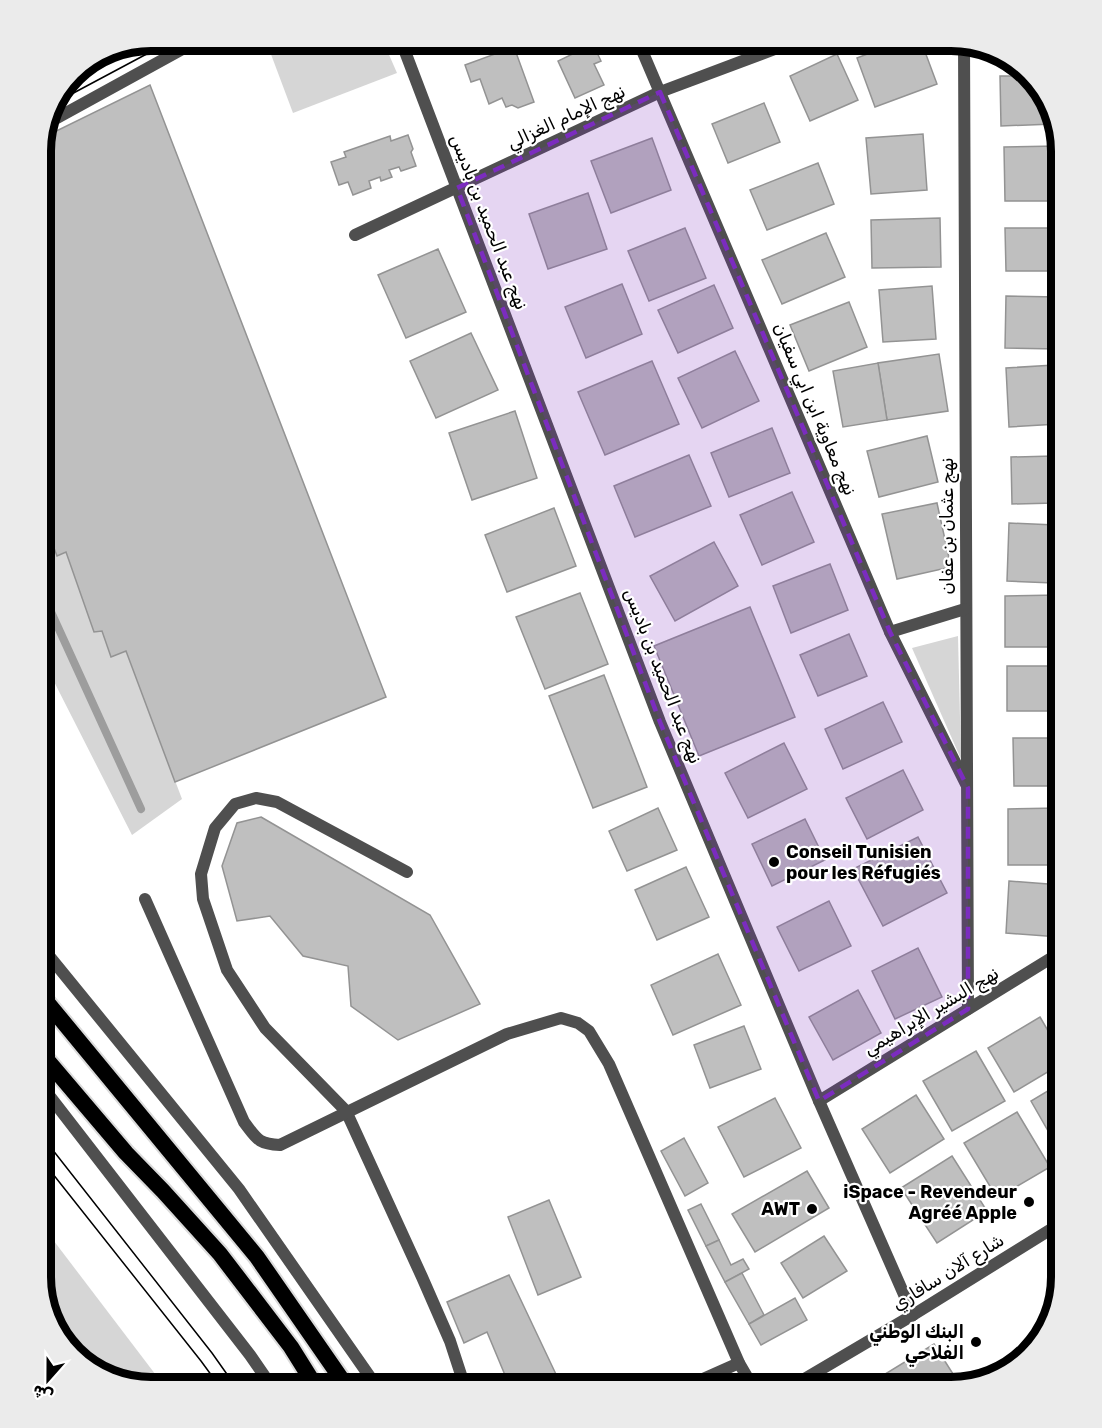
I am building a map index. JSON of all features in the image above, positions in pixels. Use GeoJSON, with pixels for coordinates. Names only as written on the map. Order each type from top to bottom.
{"type":"FeatureCollection","features":[{"type":"Feature","properties":{"kind":"highway"},"geometry":{"type":"LineString","coordinates":[[51,1008],[257,1257],[339,1377]]}},
{"type":"Feature","properties":{"kind":"highway"},"geometry":{"type":"LineString","coordinates":[[51,1066],[126,1153],[220,1254],[291,1347],[309,1377]]}},
{"type":"Feature","properties":{"kind":"street"},"geometry":{"type":"LineString","coordinates":[[57,118],[177,51]]}},
{"type":"Feature","properties":{"kind":"street","name":"نهج عبد الحميد بن باديس"},"geometry":{"type":"LineString","coordinates":[[405,51],[660,722],[819,1101],[913,1315]]}},
{"type":"Feature","properties":{"kind":"street","name":"نهج معاوية ابن ابي سفيان"},"geometry":{"type":"LineString","coordinates":[[642,51],[890,632],[968,788]]}},
{"type":"Feature","properties":{"kind":"street","name":"نهج الإمام الغزالي"},"geometry":{"type":"LineString","coordinates":[[355,235],[660,92],[769,51]]}},
{"type":"Feature","properties":{"kind":"street","name":"نهج عثمان بن عفان"},"geometry":{"type":"LineString","coordinates":[[964,52],[968,1010]]}},
{"type":"Feature","properties":{"kind":"street"},"geometry":{"type":"LineString","coordinates":[[890,632],[965,609]]}},
{"type":"Feature","properties":{"kind":"street"},"geometry":{"type":"LineString","coordinates":[[407,872],[277,802],[256,798],[235,804],[215,828],[201,874],[203,899],[226,970],[265,1028],[346,1111],[422,1276],[450,1341],[461,1377]]}},
{"type":"Feature","properties":{"kind":"street"},"geometry":{"type":"LineString","coordinates":[[145,899],[244,1122],[265,1144],[280,1144],[507,1034],[561,1018],[578,1023],[589,1031],[609,1064],[747,1377]]}},
{"type":"Feature","properties":{"kind":"street"},"geometry":{"type":"LineString","coordinates":[[51,958],[239,1189],[369,1377]]}},
{"type":"Feature","properties":{"kind":"street","name":"نهج البشير الإبراهيمي"},"geometry":{"type":"LineString","coordinates":[[819,1101],[1051,959]]}},
{"type":"Feature","properties":{"kind":"street"},"geometry":{"type":"LineString","coordinates":[[51,1099],[265,1377]]}},
{"type":"Feature","properties":{"kind":"street","name":"شارع آلان سافاري"},"geometry":{"type":"LineString","coordinates":[[809,1377],[1051,1230]]}},
{"type":"Feature","properties":{"kind":"street"},"geometry":{"type":"LineString","coordinates":[[709,1377],[739,1363]]}},
{"type":"Feature","properties":{"kind":"highlighted area"},"geometry":{"type":"Polygon","coordinates":[[[660,92],[890,632],[968,788],[968,1009],[819,1101],[660,722],[457,188],[660,92]]]}},
{"type":"Feature","properties":{"kind":"shaded area"},"geometry":{"type":"Polygon","coordinates":[[[270,51],[387,51],[397,73],[293,113],[270,51]]]}},
{"type":"Feature","properties":{"kind":"shaded area"},"geometry":{"type":"Polygon","coordinates":[[[51,540],[57,556],[66,552],[94,632],[102,631],[111,656],[126,651],[182,799],[132,835],[51,676],[51,540]]]}},
{"type":"Feature","properties":{"kind":"shaded area"},"geometry":{"type":"Polygon","coordinates":[[[958,636],[961,759],[912,648],[958,636]]]}},
{"type":"Feature","properties":{"kind":"shaded area"},"geometry":{"type":"Polygon","coordinates":[[[51,1237],[157,1377],[125,1374],[101,1364],[85,1352],[68,1333],[61,1321],[53,1297],[51,1237]]]}},
{"type":"Feature","properties":{"kind":"building"},"geometry":{"type":"Polygon","coordinates":[[[503,51],[515,51],[534,102],[518,108],[512,105],[506,107],[502,98],[489,104],[480,79],[471,82],[465,65],[503,51]]]}},
{"type":"Feature","properties":{"kind":"building"},"geometry":{"type":"Polygon","coordinates":[[[579,51],[596,51],[601,61],[594,64],[604,85],[575,98],[558,61],[579,51]]]}},
{"type":"Feature","properties":{"kind":"building"},"geometry":{"type":"Polygon","coordinates":[[[875,51],[925,51],[937,84],[875,107],[857,58],[875,51]]]}},
{"type":"Feature","properties":{"kind":"building"},"geometry":{"type":"Polygon","coordinates":[[[837,54],[858,100],[810,121],[790,76],[837,54]]]}},
{"type":"Feature","properties":{"kind":"building"},"geometry":{"type":"Polygon","coordinates":[[[1000,76],[1017,76],[1034,95],[1048,124],[1001,126],[1000,76]]]}},
{"type":"Feature","properties":{"kind":"building"},"geometry":{"type":"Polygon","coordinates":[[[150,85],[386,697],[175,782],[126,651],[111,657],[102,631],[94,632],[66,552],[57,556],[51,540],[53,133],[150,85]]]}},
{"type":"Feature","properties":{"kind":"building"},"geometry":{"type":"Polygon","coordinates":[[[764,103],[780,142],[728,163],[712,124],[764,103]]]}},
{"type":"Feature","properties":{"kind":"building"},"geometry":{"type":"Polygon","coordinates":[[[923,134],[927,190],[871,194],[866,138],[923,134]]]}},
{"type":"Feature","properties":{"kind":"building"},"geometry":{"type":"Polygon","coordinates":[[[408,135],[416,166],[401,171],[399,167],[389,170],[392,177],[381,181],[380,177],[369,181],[371,188],[353,195],[348,182],[339,185],[331,162],[346,157],[344,152],[390,136],[391,141],[408,135]]]}},
{"type":"Feature","properties":{"kind":"building"},"geometry":{"type":"Polygon","coordinates":[[[652,138],[671,190],[611,213],[591,161],[652,138]]]}},
{"type":"Feature","properties":{"kind":"building"},"geometry":{"type":"Polygon","coordinates":[[[1051,146],[1051,201],[1005,201],[1004,147],[1051,146]]]}},
{"type":"Feature","properties":{"kind":"building"},"geometry":{"type":"Polygon","coordinates":[[[818,163],[834,204],[767,230],[750,190],[818,163]]]}},
{"type":"Feature","properties":{"kind":"building"},"geometry":{"type":"Polygon","coordinates":[[[588,193],[607,249],[548,269],[529,214],[588,193]]]}},
{"type":"Feature","properties":{"kind":"building"},"geometry":{"type":"Polygon","coordinates":[[[940,218],[941,267],[872,268],[871,220],[940,218]]]}},
{"type":"Feature","properties":{"kind":"building"},"geometry":{"type":"Polygon","coordinates":[[[685,228],[706,278],[649,301],[628,251],[685,228]]]}},
{"type":"Feature","properties":{"kind":"building"},"geometry":{"type":"Polygon","coordinates":[[[1005,228],[1051,228],[1051,271],[1006,271],[1005,228]]]}},
{"type":"Feature","properties":{"kind":"building"},"geometry":{"type":"Polygon","coordinates":[[[826,233],[845,277],[782,304],[762,260],[826,233]]]}},
{"type":"Feature","properties":{"kind":"building"},"geometry":{"type":"Polygon","coordinates":[[[438,249],[466,312],[406,338],[378,275],[438,249]]]}},
{"type":"Feature","properties":{"kind":"building"},"geometry":{"type":"Polygon","coordinates":[[[622,284],[642,334],[586,358],[565,307],[622,284]]]}},
{"type":"Feature","properties":{"kind":"building"},"geometry":{"type":"Polygon","coordinates":[[[714,285],[733,328],[678,353],[658,310],[714,285]]]}},
{"type":"Feature","properties":{"kind":"building"},"geometry":{"type":"Polygon","coordinates":[[[932,286],[936,339],[883,342],[879,290],[932,286]]]}},
{"type":"Feature","properties":{"kind":"building"},"geometry":{"type":"Polygon","coordinates":[[[1006,296],[1051,297],[1051,349],[1005,348],[1006,296]]]}},
{"type":"Feature","properties":{"kind":"building"},"geometry":{"type":"Polygon","coordinates":[[[849,302],[867,347],[809,371],[790,325],[849,302]]]}},
{"type":"Feature","properties":{"kind":"building"},"geometry":{"type":"Polygon","coordinates":[[[471,333],[498,390],[436,418],[410,361],[471,333]]]}},
{"type":"Feature","properties":{"kind":"building"},"geometry":{"type":"Polygon","coordinates":[[[735,351],[759,401],[702,428],[678,378],[735,351]]]}},
{"type":"Feature","properties":{"kind":"building"},"geometry":{"type":"Polygon","coordinates":[[[939,354],[948,411],[887,420],[878,363],[939,354]]]}},
{"type":"Feature","properties":{"kind":"building"},"geometry":{"type":"Polygon","coordinates":[[[652,361],[679,424],[605,455],[578,392],[652,361]]]}},
{"type":"Feature","properties":{"kind":"building"},"geometry":{"type":"Polygon","coordinates":[[[878,363],[887,420],[843,427],[833,371],[878,363]]]}},
{"type":"Feature","properties":{"kind":"building"},"geometry":{"type":"Polygon","coordinates":[[[1051,365],[1051,424],[1009,427],[1006,368],[1051,365]]]}},
{"type":"Feature","properties":{"kind":"building"},"geometry":{"type":"Polygon","coordinates":[[[515,411],[537,478],[472,500],[449,433],[515,411]]]}},
{"type":"Feature","properties":{"kind":"building"},"geometry":{"type":"Polygon","coordinates":[[[772,428],[790,473],[729,497],[711,453],[772,428]]]}},
{"type":"Feature","properties":{"kind":"building"},"geometry":{"type":"Polygon","coordinates":[[[927,436],[938,482],[879,497],[867,451],[927,436]]]}},
{"type":"Feature","properties":{"kind":"building"},"geometry":{"type":"Polygon","coordinates":[[[689,455],[711,506],[635,537],[614,486],[689,455]]]}},
{"type":"Feature","properties":{"kind":"building"},"geometry":{"type":"Polygon","coordinates":[[[1051,456],[1051,503],[1012,504],[1011,457],[1051,456]]]}},
{"type":"Feature","properties":{"kind":"building"},"geometry":{"type":"Polygon","coordinates":[[[792,492],[814,542],[762,565],[740,515],[792,492]]]}},
{"type":"Feature","properties":{"kind":"building"},"geometry":{"type":"Polygon","coordinates":[[[937,503],[951,567],[897,579],[882,514],[937,503]]]}},
{"type":"Feature","properties":{"kind":"building"},"geometry":{"type":"Polygon","coordinates":[[[554,508],[576,566],[507,592],[485,535],[554,508]]]}},
{"type":"Feature","properties":{"kind":"building"},"geometry":{"type":"Polygon","coordinates":[[[1009,523],[1051,525],[1051,583],[1007,581],[1009,523]]]}},
{"type":"Feature","properties":{"kind":"building"},"geometry":{"type":"Polygon","coordinates":[[[714,542],[738,586],[675,621],[650,576],[714,542]]]}},
{"type":"Feature","properties":{"kind":"building"},"geometry":{"type":"Polygon","coordinates":[[[830,564],[848,610],[791,633],[773,586],[830,564]]]}},
{"type":"Feature","properties":{"kind":"building"},"geometry":{"type":"Polygon","coordinates":[[[580,593],[608,664],[545,689],[516,617],[580,593]]]}},
{"type":"Feature","properties":{"kind":"building"},"geometry":{"type":"Polygon","coordinates":[[[1051,595],[1051,647],[1005,647],[1005,596],[1051,595]]]}},
{"type":"Feature","properties":{"kind":"building"},"geometry":{"type":"Polygon","coordinates":[[[750,607],[795,717],[699,756],[654,646],[750,607]]]}},
{"type":"Feature","properties":{"kind":"building"},"geometry":{"type":"Polygon","coordinates":[[[849,634],[867,676],[818,696],[800,655],[849,634]]]}},
{"type":"Feature","properties":{"kind":"building"},"geometry":{"type":"Polygon","coordinates":[[[1007,666],[1051,666],[1051,711],[1007,711],[1007,666]]]}},
{"type":"Feature","properties":{"kind":"building"},"geometry":{"type":"Polygon","coordinates":[[[604,675],[647,787],[593,808],[549,696],[604,675]]]}},
{"type":"Feature","properties":{"kind":"building"},"geometry":{"type":"Polygon","coordinates":[[[883,702],[902,742],[843,769],[825,729],[883,702]]]}},
{"type":"Feature","properties":{"kind":"building"},"geometry":{"type":"Polygon","coordinates":[[[1013,738],[1051,738],[1051,786],[1014,786],[1013,738]]]}},
{"type":"Feature","properties":{"kind":"building"},"geometry":{"type":"Polygon","coordinates":[[[784,743],[807,789],[748,818],[725,773],[784,743]]]}},
{"type":"Feature","properties":{"kind":"building"},"geometry":{"type":"Polygon","coordinates":[[[903,770],[923,810],[867,839],[846,798],[903,770]]]}},
{"type":"Feature","properties":{"kind":"building"},"geometry":{"type":"Polygon","coordinates":[[[658,808],[677,850],[627,871],[609,831],[658,808]]]}},
{"type":"Feature","properties":{"kind":"building"},"geometry":{"type":"Polygon","coordinates":[[[1051,808],[1051,865],[1008,865],[1008,809],[1051,808]]]}},
{"type":"Feature","properties":{"kind":"building"},"geometry":{"type":"Polygon","coordinates":[[[261,817],[430,915],[480,1004],[398,1040],[351,1006],[348,966],[303,956],[270,916],[237,921],[222,866],[237,823],[261,817]]]}},
{"type":"Feature","properties":{"kind":"building"},"geometry":{"type":"Polygon","coordinates":[[[805,819],[825,860],[772,886],[752,844],[805,819]]]}},
{"type":"Feature","properties":{"kind":"building"},"geometry":{"type":"Polygon","coordinates":[[[918,837],[947,893],[883,926],[853,869],[918,837]]]}},
{"type":"Feature","properties":{"kind":"building"},"geometry":{"type":"Polygon","coordinates":[[[686,867],[709,917],[657,940],[635,890],[686,867]]]}},
{"type":"Feature","properties":{"kind":"building"},"geometry":{"type":"Polygon","coordinates":[[[1009,881],[1051,884],[1051,936],[1006,933],[1009,881]]]}},
{"type":"Feature","properties":{"kind":"building"},"geometry":{"type":"Polygon","coordinates":[[[829,901],[851,946],[799,971],[777,927],[829,901]]]}},
{"type":"Feature","properties":{"kind":"building"},"geometry":{"type":"Polygon","coordinates":[[[918,948],[942,997],[895,1019],[872,971],[918,948]]]}},
{"type":"Feature","properties":{"kind":"building"},"geometry":{"type":"Polygon","coordinates":[[[718,954],[741,1005],[673,1035],[651,985],[718,954]]]}},
{"type":"Feature","properties":{"kind":"building"},"geometry":{"type":"Polygon","coordinates":[[[858,990],[881,1033],[833,1060],[809,1017],[858,990]]]}},
{"type":"Feature","properties":{"kind":"building"},"geometry":{"type":"Polygon","coordinates":[[[1040,1017],[1051,1036],[1051,1070],[1014,1092],[988,1048],[1040,1017]]]}},
{"type":"Feature","properties":{"kind":"building"},"geometry":{"type":"Polygon","coordinates":[[[744,1026],[761,1069],[710,1088],[694,1045],[744,1026]]]}},
{"type":"Feature","properties":{"kind":"building"},"geometry":{"type":"Polygon","coordinates":[[[976,1051],[1005,1101],[952,1131],[923,1081],[976,1051]]]}},
{"type":"Feature","properties":{"kind":"building"},"geometry":{"type":"Polygon","coordinates":[[[1051,1089],[1051,1136],[1031,1101],[1051,1089]]]}},
{"type":"Feature","properties":{"kind":"building"},"geometry":{"type":"Polygon","coordinates":[[[916,1095],[944,1139],[890,1173],[862,1129],[916,1095]]]}},
{"type":"Feature","properties":{"kind":"building"},"geometry":{"type":"Polygon","coordinates":[[[775,1098],[801,1148],[744,1177],[718,1127],[775,1098]]]}},
{"type":"Feature","properties":{"kind":"building"},"geometry":{"type":"Polygon","coordinates":[[[1017,1112],[1050,1167],[997,1198],[964,1143],[1017,1112]]]}},
{"type":"Feature","properties":{"kind":"building"},"geometry":{"type":"Polygon","coordinates":[[[684,1138],[708,1183],[685,1196],[661,1151],[684,1138]]]}},
{"type":"Feature","properties":{"kind":"building"},"geometry":{"type":"Polygon","coordinates":[[[952,1156],[987,1211],[937,1243],[901,1188],[952,1156]]]}},
{"type":"Feature","properties":{"kind":"building"},"geometry":{"type":"Polygon","coordinates":[[[807,1171],[829,1208],[755,1252],[732,1214],[807,1171]]]}},
{"type":"Feature","properties":{"kind":"building"},"geometry":{"type":"Polygon","coordinates":[[[549,1200],[581,1277],[538,1295],[508,1217],[549,1200]]]}},
{"type":"Feature","properties":{"kind":"building"},"geometry":{"type":"Polygon","coordinates":[[[701,1204],[719,1240],[706,1246],[688,1210],[701,1204]]]}},
{"type":"Feature","properties":{"kind":"building"},"geometry":{"type":"Polygon","coordinates":[[[824,1236],[847,1271],[803,1298],[781,1263],[824,1236]]]}},
{"type":"Feature","properties":{"kind":"building"},"geometry":{"type":"Polygon","coordinates":[[[719,1240],[731,1265],[743,1259],[749,1269],[725,1282],[706,1246],[719,1240]]]}},
{"type":"Feature","properties":{"kind":"building"},"geometry":{"type":"Polygon","coordinates":[[[742,1273],[764,1315],[749,1324],[725,1282],[742,1273]]]}},
{"type":"Feature","properties":{"kind":"building"},"geometry":{"type":"Polygon","coordinates":[[[509,1275],[557,1377],[506,1377],[487,1332],[464,1343],[447,1302],[509,1275]]]}},
{"type":"Feature","properties":{"kind":"building"},"geometry":{"type":"Polygon","coordinates":[[[795,1298],[807,1320],[761,1345],[749,1324],[795,1298]]]}},
{"type":"Feature","properties":{"kind":"building"},"geometry":{"type":"Polygon","coordinates":[[[934,1344],[955,1377],[951,1377],[880,1377],[934,1344]]]}},
{"type":"Feature","properties":{"kind":"waterway"},"geometry":{"type":"LineString","coordinates":[[51,612],[141,809]]}},
{"type":"Feature","properties":{"kind":"tram line"},"geometry":{"type":"LineString","coordinates":[[68,96],[152,51]]}},
{"type":"Feature","properties":{"kind":"tram line"},"geometry":{"type":"LineString","coordinates":[[51,1148],[229,1377]]}},
{"type":"Feature","properties":{"kind":"tram line"},"geometry":{"type":"LineString","coordinates":[[51,1172],[213,1377]]}},
{"type":"Feature","properties":{"kind":"place","name":"Conseil Tunisien pour les Réfugiés"},"geometry":{"type":"Point","coordinates":[774,862]}},
{"type":"Feature","properties":{"kind":"place","name":"iSpace - Revendeur Agréé Apple"},"geometry":{"type":"Point","coordinates":[1029,1202]}},
{"type":"Feature","properties":{"kind":"place","name":"AWT"},"geometry":{"type":"Point","coordinates":[812,1209]}},
{"type":"Feature","properties":{"kind":"place","name":"البنك الوطني الفلاحي"},"geometry":{"type":"Point","coordinates":[976,1342]}}]}
